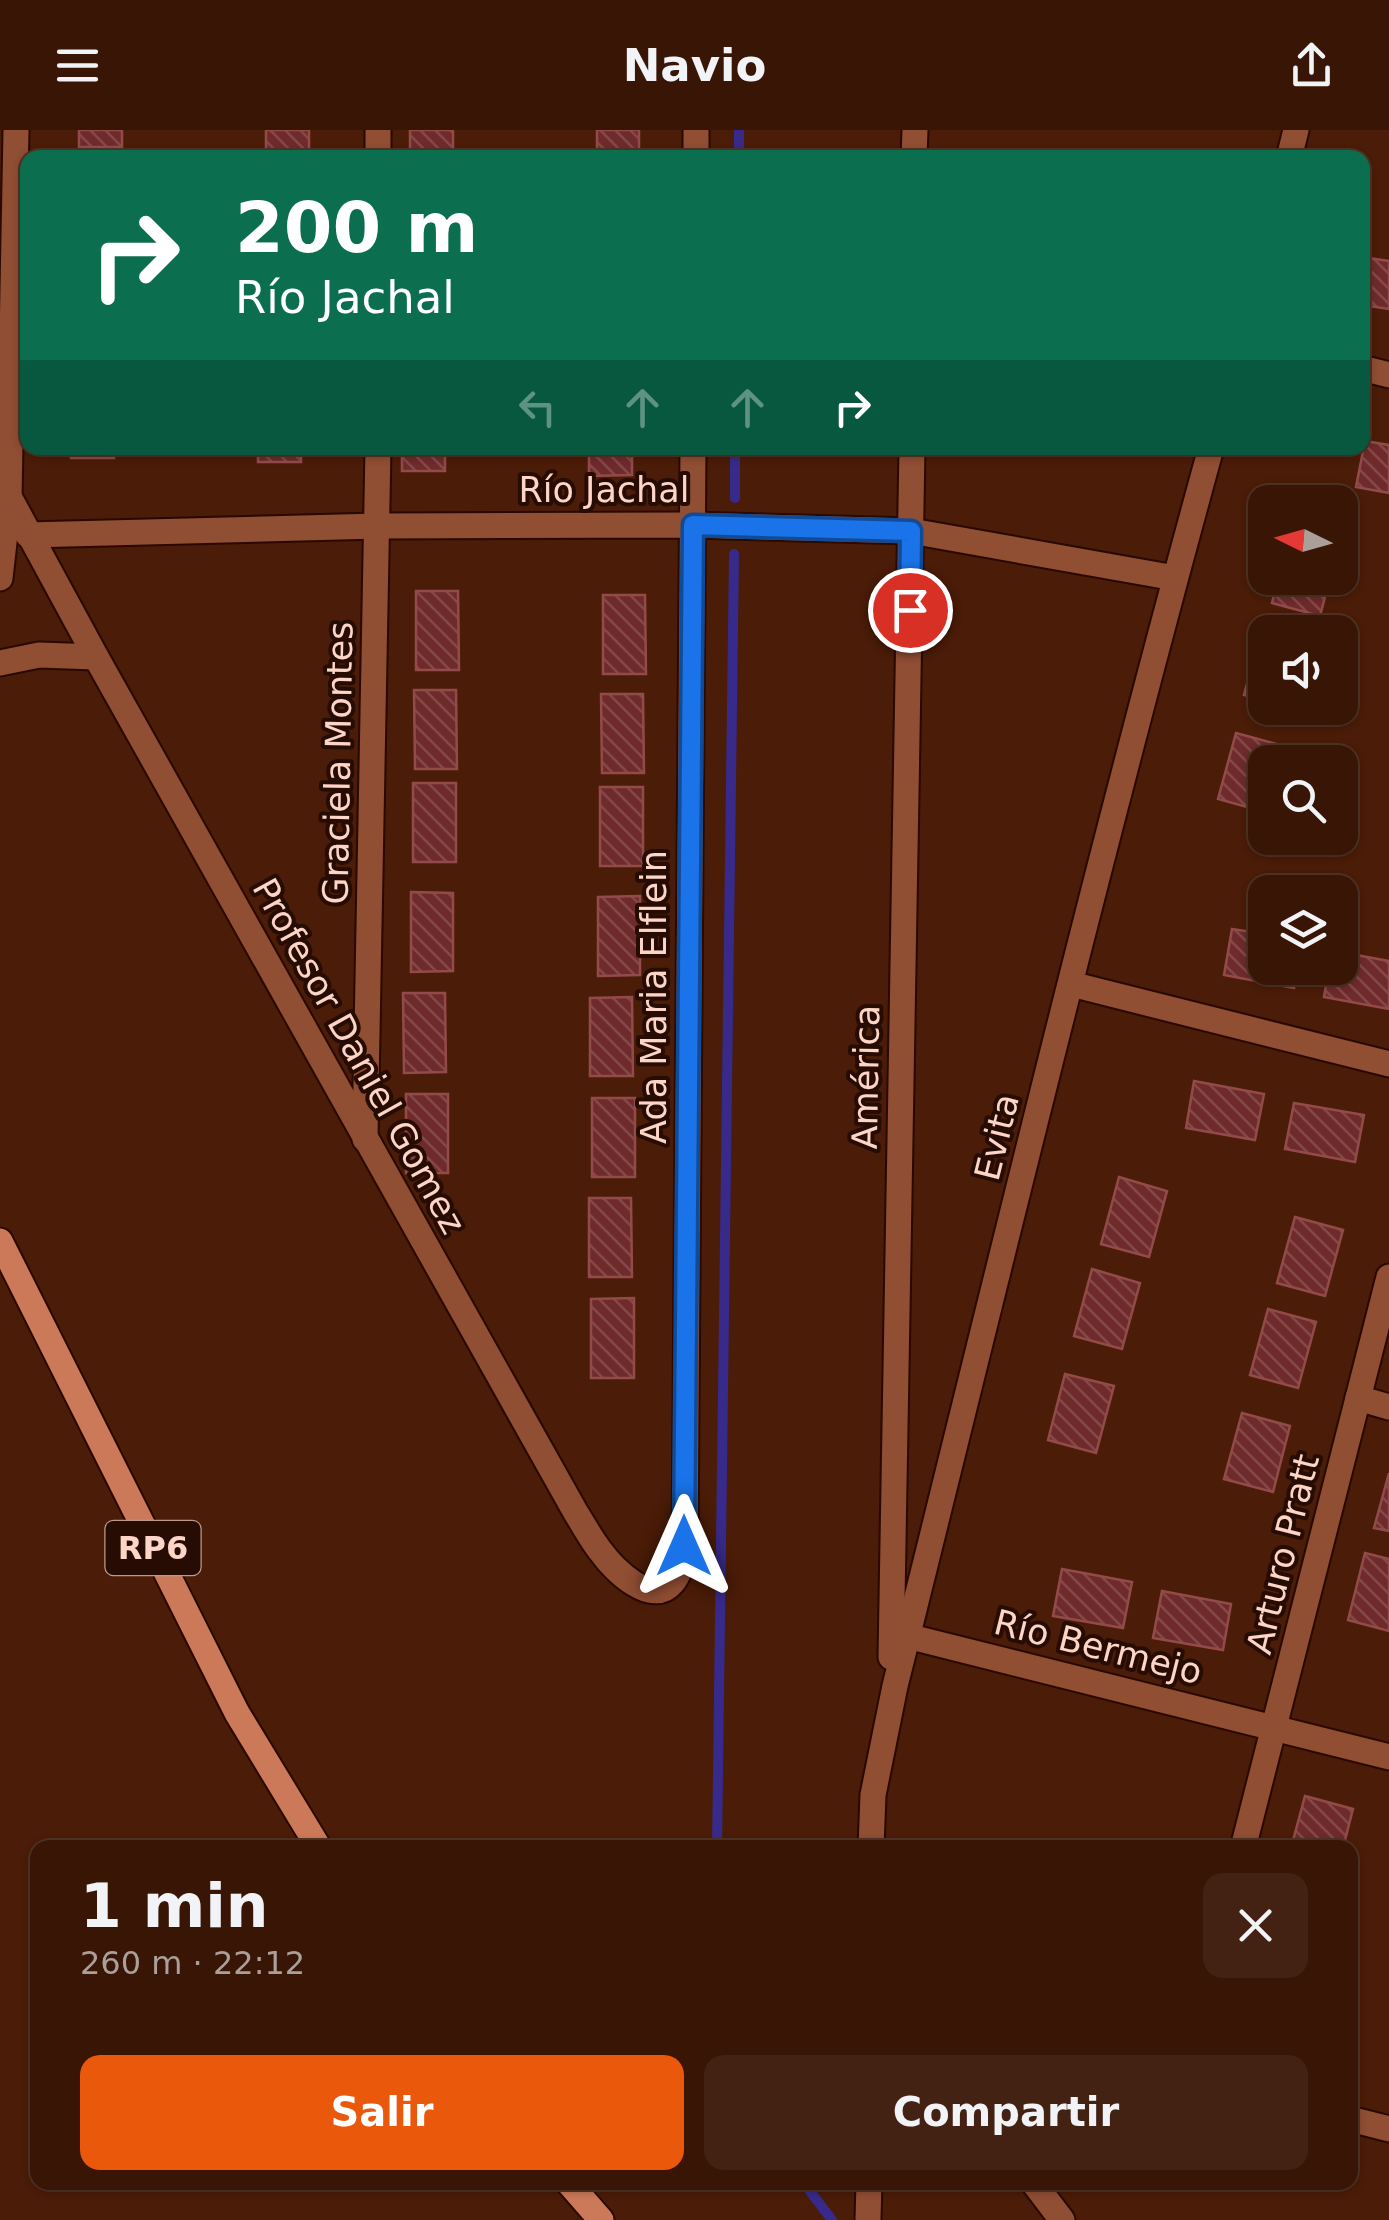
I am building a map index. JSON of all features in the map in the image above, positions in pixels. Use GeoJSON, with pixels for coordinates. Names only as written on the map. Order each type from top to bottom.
{"type":"FeatureCollection","features":[{"type":"Feature","properties":{"kind":"main road","name":"RP6"},"geometry":{"type":"LineString","coordinates":[[0,1241],[237,1712],[314,1840]]}},
{"type":"Feature","properties":{"kind":"main road"},"geometry":{"type":"LineString","coordinates":[[575,2190],[600,2220]]}},
{"type":"Feature","properties":{"kind":"street"},"geometry":{"type":"LineString","coordinates":[[0,578],[16,130]]}},
{"type":"Feature","properties":{"kind":"street","name":"Graciela Montes"},"geometry":{"type":"LineString","coordinates":[[365,1139],[378,455]]}},
{"type":"Feature","properties":{"kind":"street","name":"Ada Maria Elflein"},"geometry":{"type":"LineString","coordinates":[[684,1546],[694,455]]}},
{"type":"Feature","properties":{"kind":"street","name":"América"},"geometry":{"type":"LineString","coordinates":[[890,1708],[912,455]]}},
{"type":"Feature","properties":{"kind":"street","name":"Evita"},"geometry":{"type":"LineString","coordinates":[[870,1840],[873,1795],[907,1636],[1209,455]]}},
{"type":"Feature","properties":{"kind":"street","name":"Profesor Daniel Gomez"},"geometry":{"type":"LineString","coordinates":[[4,489],[365,1139],[603,1556],[638,1586],[657,1591],[675,1581],[684,1546]]}},
{"type":"Feature","properties":{"kind":"street","name":"Río Jachal"},"geometry":{"type":"LineString","coordinates":[[28,535],[378,526],[693,525],[911,531],[1175,578]]}},
{"type":"Feature","properties":{"kind":"street"},"geometry":{"type":"LineString","coordinates":[[0,663],[40,655],[96,658]]}},
{"type":"Feature","properties":{"kind":"street"},"geometry":{"type":"LineString","coordinates":[[1071,984],[1389,1064]]}},
{"type":"Feature","properties":{"kind":"street","name":"Arturo Pratt"},"geometry":{"type":"LineString","coordinates":[[1245,1840],[1389,1277]]}},
{"type":"Feature","properties":{"kind":"street"},"geometry":{"type":"LineString","coordinates":[[1358,1398],[1389,1407]]}},
{"type":"Feature","properties":{"kind":"street","name":"Río Bermejo"},"geometry":{"type":"LineString","coordinates":[[907,1636],[1389,1757]]}},
{"type":"Feature","properties":{"kind":"street"},"geometry":{"type":"LineString","coordinates":[[1358,2121],[1389,2129]]}},
{"type":"Feature","properties":{"kind":"street"},"geometry":{"type":"LineString","coordinates":[[868,2220],[870,2190]]}},
{"type":"Feature","properties":{"kind":"street"},"geometry":{"type":"LineString","coordinates":[[1038,2190],[1062,2220]]}},
{"type":"Feature","properties":{"kind":"building"},"geometry":{"type":"Polygon","coordinates":[[[79,130],[122,130],[122,147],[79,147],[79,130]]]}},
{"type":"Feature","properties":{"kind":"building"},"geometry":{"type":"Polygon","coordinates":[[[266,130],[309,130],[309,150],[266,150],[266,130]]]}},
{"type":"Feature","properties":{"kind":"building"},"geometry":{"type":"Polygon","coordinates":[[[410,130],[453,130],[453,150],[410,150],[410,130]]]}},
{"type":"Feature","properties":{"kind":"building"},"geometry":{"type":"Polygon","coordinates":[[[597,130],[639,130],[639,150],[597,150],[597,130]]]}},
{"type":"Feature","properties":{"kind":"building"},"geometry":{"type":"Polygon","coordinates":[[[1370,258],[1389,261],[1389,309],[1370,306],[1370,258]]]}},
{"type":"Feature","properties":{"kind":"building"},"geometry":{"type":"Polygon","coordinates":[[[1370,442],[1389,445],[1389,493],[1356,485],[1362,455],[1370,455],[1370,442]]]}},
{"type":"Feature","properties":{"kind":"building"},"geometry":{"type":"Polygon","coordinates":[[[71,455],[114,455],[114,458],[71,455]]]}},
{"type":"Feature","properties":{"kind":"building"},"geometry":{"type":"Polygon","coordinates":[[[258,455],[301,455],[301,462],[258,462],[258,455]]]}},
{"type":"Feature","properties":{"kind":"building"},"geometry":{"type":"Polygon","coordinates":[[[402,455],[445,455],[445,471],[402,471],[402,455]]]}},
{"type":"Feature","properties":{"kind":"building"},"geometry":{"type":"Polygon","coordinates":[[[589,455],[632,455],[632,475],[589,476],[589,455]]]}},
{"type":"Feature","properties":{"kind":"building"},"geometry":{"type":"Polygon","coordinates":[[[416,591],[458,591],[459,670],[416,670],[416,591]]]}},
{"type":"Feature","properties":{"kind":"building"},"geometry":{"type":"Polygon","coordinates":[[[603,595],[645,595],[646,674],[603,674],[603,595]]]}},
{"type":"Feature","properties":{"kind":"building"},"geometry":{"type":"Polygon","coordinates":[[[1274,595],[1326,595],[1320,615],[1272,603],[1274,595]]]}},
{"type":"Feature","properties":{"kind":"building"},"geometry":{"type":"Polygon","coordinates":[[[414,690],[456,690],[457,769],[415,769],[414,690]]]}},
{"type":"Feature","properties":{"kind":"building"},"geometry":{"type":"Polygon","coordinates":[[[601,694],[643,694],[644,773],[602,773],[601,694]]]}},
{"type":"Feature","properties":{"kind":"building"},"geometry":{"type":"Polygon","coordinates":[[[1236,733],[1280,745],[1248,745],[1248,807],[1218,799],[1236,733]]]}},
{"type":"Feature","properties":{"kind":"building"},"geometry":{"type":"Polygon","coordinates":[[[413,783],[456,783],[456,862],[413,862],[413,783]]]}},
{"type":"Feature","properties":{"kind":"building"},"geometry":{"type":"Polygon","coordinates":[[[600,787],[643,787],[643,866],[600,866],[600,787]]]}},
{"type":"Feature","properties":{"kind":"building"},"geometry":{"type":"Polygon","coordinates":[[[411,892],[453,893],[453,971],[411,972],[411,892]]]}},
{"type":"Feature","properties":{"kind":"building"},"geometry":{"type":"Polygon","coordinates":[[[640,896],[640,975],[598,976],[598,897],[640,896]]]}},
{"type":"Feature","properties":{"kind":"building"},"geometry":{"type":"Polygon","coordinates":[[[1232,929],[1248,931],[1248,979],[1224,975],[1232,929]]]}},
{"type":"Feature","properties":{"kind":"building"},"geometry":{"type":"Polygon","coordinates":[[[1358,955],[1389,961],[1389,1009],[1324,997],[1326,985],[1358,985],[1358,955]]]}},
{"type":"Feature","properties":{"kind":"building"},"geometry":{"type":"Polygon","coordinates":[[[403,993],[445,993],[446,1072],[404,1073],[403,993]]]}},
{"type":"Feature","properties":{"kind":"building"},"geometry":{"type":"Polygon","coordinates":[[[632,997],[633,1076],[590,1076],[590,998],[632,997]]]}},
{"type":"Feature","properties":{"kind":"building"},"geometry":{"type":"Polygon","coordinates":[[[1194,1081],[1264,1094],[1255,1140],[1186,1128],[1194,1081]]]}},
{"type":"Feature","properties":{"kind":"building"},"geometry":{"type":"Polygon","coordinates":[[[406,1094],[448,1094],[448,1173],[406,1173],[406,1094]]]}},
{"type":"Feature","properties":{"kind":"building"},"geometry":{"type":"Polygon","coordinates":[[[592,1098],[635,1098],[635,1177],[592,1177],[592,1098]]]}},
{"type":"Feature","properties":{"kind":"building"},"geometry":{"type":"Polygon","coordinates":[[[1294,1103],[1364,1115],[1355,1162],[1285,1149],[1294,1103]]]}},
{"type":"Feature","properties":{"kind":"building"},"geometry":{"type":"Polygon","coordinates":[[[1119,1177],[1167,1191],[1149,1257],[1101,1244],[1119,1177]]]}},
{"type":"Feature","properties":{"kind":"building"},"geometry":{"type":"Polygon","coordinates":[[[589,1198],[631,1198],[632,1277],[589,1277],[589,1198]]]}},
{"type":"Feature","properties":{"kind":"building"},"geometry":{"type":"Polygon","coordinates":[[[1295,1217],[1343,1230],[1325,1296],[1277,1283],[1295,1217]]]}},
{"type":"Feature","properties":{"kind":"building"},"geometry":{"type":"Polygon","coordinates":[[[1092,1269],[1140,1283],[1122,1349],[1074,1336],[1092,1269]]]}},
{"type":"Feature","properties":{"kind":"building"},"geometry":{"type":"Polygon","coordinates":[[[634,1298],[634,1378],[591,1378],[591,1299],[634,1298]]]}},
{"type":"Feature","properties":{"kind":"building"},"geometry":{"type":"Polygon","coordinates":[[[1268,1309],[1316,1322],[1298,1388],[1250,1375],[1268,1309]]]}},
{"type":"Feature","properties":{"kind":"building"},"geometry":{"type":"Polygon","coordinates":[[[1065,1374],[1114,1386],[1096,1453],[1048,1440],[1065,1374]]]}},
{"type":"Feature","properties":{"kind":"building"},"geometry":{"type":"Polygon","coordinates":[[[1242,1413],[1290,1426],[1273,1492],[1224,1479],[1242,1413]]]}},
{"type":"Feature","properties":{"kind":"building"},"geometry":{"type":"Polygon","coordinates":[[[1389,1473],[1389,1531],[1374,1528],[1389,1473]]]}},
{"type":"Feature","properties":{"kind":"building"},"geometry":{"type":"Polygon","coordinates":[[[1365,1553],[1389,1559],[1389,1631],[1348,1620],[1365,1553]]]}},
{"type":"Feature","properties":{"kind":"building"},"geometry":{"type":"Polygon","coordinates":[[[1062,1569],[1132,1582],[1123,1628],[1053,1616],[1062,1569]]]}},
{"type":"Feature","properties":{"kind":"building"},"geometry":{"type":"Polygon","coordinates":[[[1162,1591],[1231,1604],[1223,1650],[1153,1638],[1162,1591]]]}},
{"type":"Feature","properties":{"kind":"building"},"geometry":{"type":"Polygon","coordinates":[[[1305,1796],[1353,1809],[1345,1840],[1293,1840],[1305,1796]]]}},
{"type":"Feature","properties":{"kind":"waterway"},"geometry":{"type":"LineString","coordinates":[[739,130],[739,150]]}},
{"type":"Feature","properties":{"kind":"waterway"},"geometry":{"type":"LineString","coordinates":[[735,455],[735,498]]}},
{"type":"Feature","properties":{"kind":"waterway"},"geometry":{"type":"LineString","coordinates":[[717,1840],[734,554]]}},
{"type":"Feature","properties":{"kind":"waterway"},"geometry":{"type":"LineString","coordinates":[[809,2190],[832,2220]]}},
{"type":"Feature","properties":{"kind":"route"},"geometry":{"type":"LineString","coordinates":[[684,1546],[693,525],[911,531],[910,610]]}}]}
